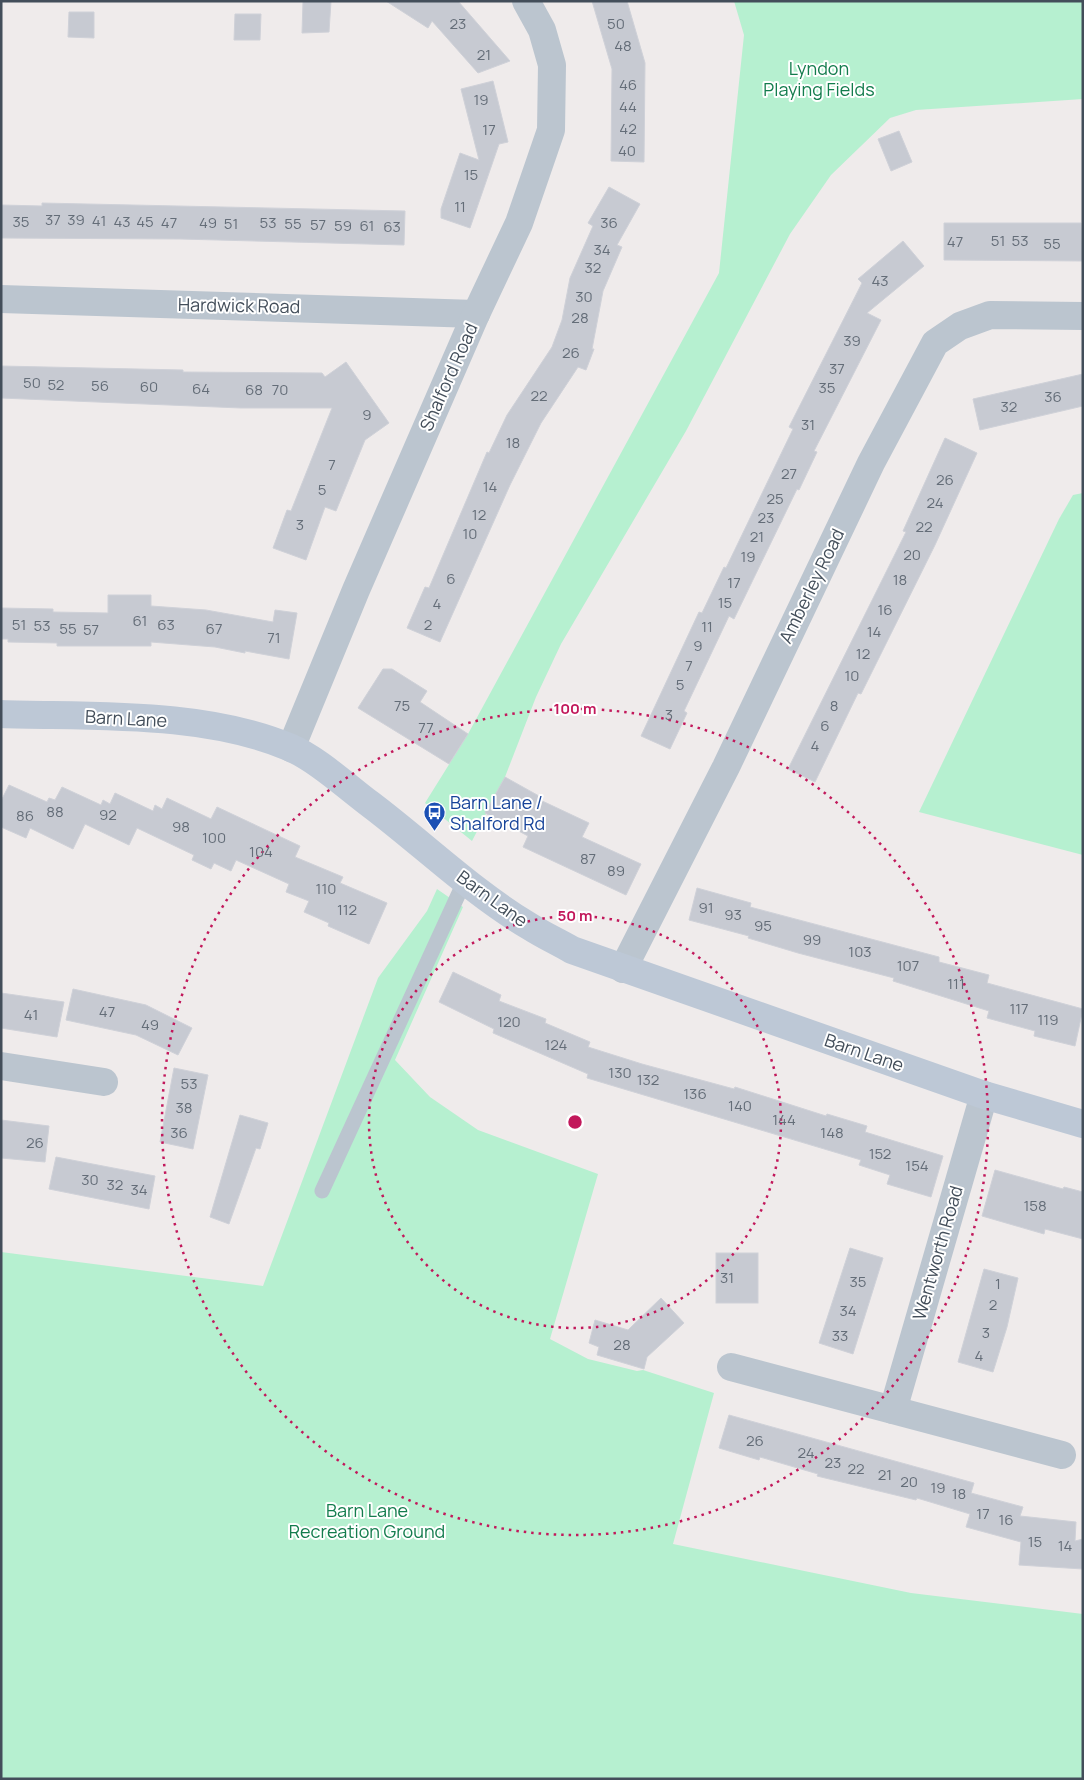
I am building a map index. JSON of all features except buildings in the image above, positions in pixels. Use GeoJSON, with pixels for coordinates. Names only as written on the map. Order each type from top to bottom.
{"type":"FeatureCollection","features":[{"type":"Feature","properties":{"kind":"street","name":"Shalford Road"},"geometry":{"type":"LineString","coordinates":[[291,748],[356,590],[476,314],[519,223],[551,130],[552,65],[542,30],[526,1]]}},
{"type":"Feature","properties":{"kind":"street","name":"Hardwick Road"},"geometry":{"type":"LineString","coordinates":[[1,299],[476,314]]}},
{"type":"Feature","properties":{"kind":"street","name":"Amberley Road"},"geometry":{"type":"LineString","coordinates":[[623,969],[726,767],[871,463],[935,343],[960,326],[990,315],[1083,316]]}},
{"type":"Feature","properties":{"kind":"street","name":"Barn Lane"},"geometry":{"type":"LineString","coordinates":[[1,714],[192,723],[241,731],[291,748],[325,770],[415,838],[465,880],[528,926],[572,950],[984,1095],[1083,1124]]}},
{"type":"Feature","properties":{"kind":"street"},"geometry":{"type":"LineString","coordinates":[[1,1066],[104,1082]]}},
{"type":"Feature","properties":{"kind":"street","name":"Wentworth Road"},"geometry":{"type":"LineString","coordinates":[[893,1410],[984,1095]]}},
{"type":"Feature","properties":{"kind":"street"},"geometry":{"type":"LineString","coordinates":[[731,1367],[1062,1455]]}},
{"type":"Feature","properties":{"kind":"lane"},"geometry":{"type":"LineString","coordinates":[[322,1191],[465,880]]}},
{"type":"Feature","properties":{"kind":"green space","name":"Lyndon Playing Fields"},"geometry":{"type":"Polygon","coordinates":[[[734,1],[1083,1],[1083,99],[916,110],[890,118],[831,175],[790,234],[686,431],[561,644],[536,697],[505,777],[472,841],[425,803],[468,734],[719,273],[744,35],[734,1]]]}},
{"type":"Feature","properties":{"kind":"green space"},"geometry":{"type":"Polygon","coordinates":[[[1083,493],[1083,855],[919,812],[1059,519],[1073,495],[1083,493]]]}},
{"type":"Feature","properties":{"kind":"green space","name":"Barn Lane Recreation Ground"},"geometry":{"type":"Polygon","coordinates":[[[437,889],[463,907],[395,1060],[430,1097],[478,1130],[598,1174],[550,1339],[588,1359],[637,1371],[643,1370],[714,1393],[673,1544],[911,1593],[1083,1614],[1083,1779],[1,1779],[1,1252],[263,1286],[378,978],[427,911],[437,889]]]}},
{"type":"Feature","properties":{"kind":"place","name":"Barn Lane / Shalford Rd"},"geometry":{"type":"Point","coordinates":[434,832]}}]}
